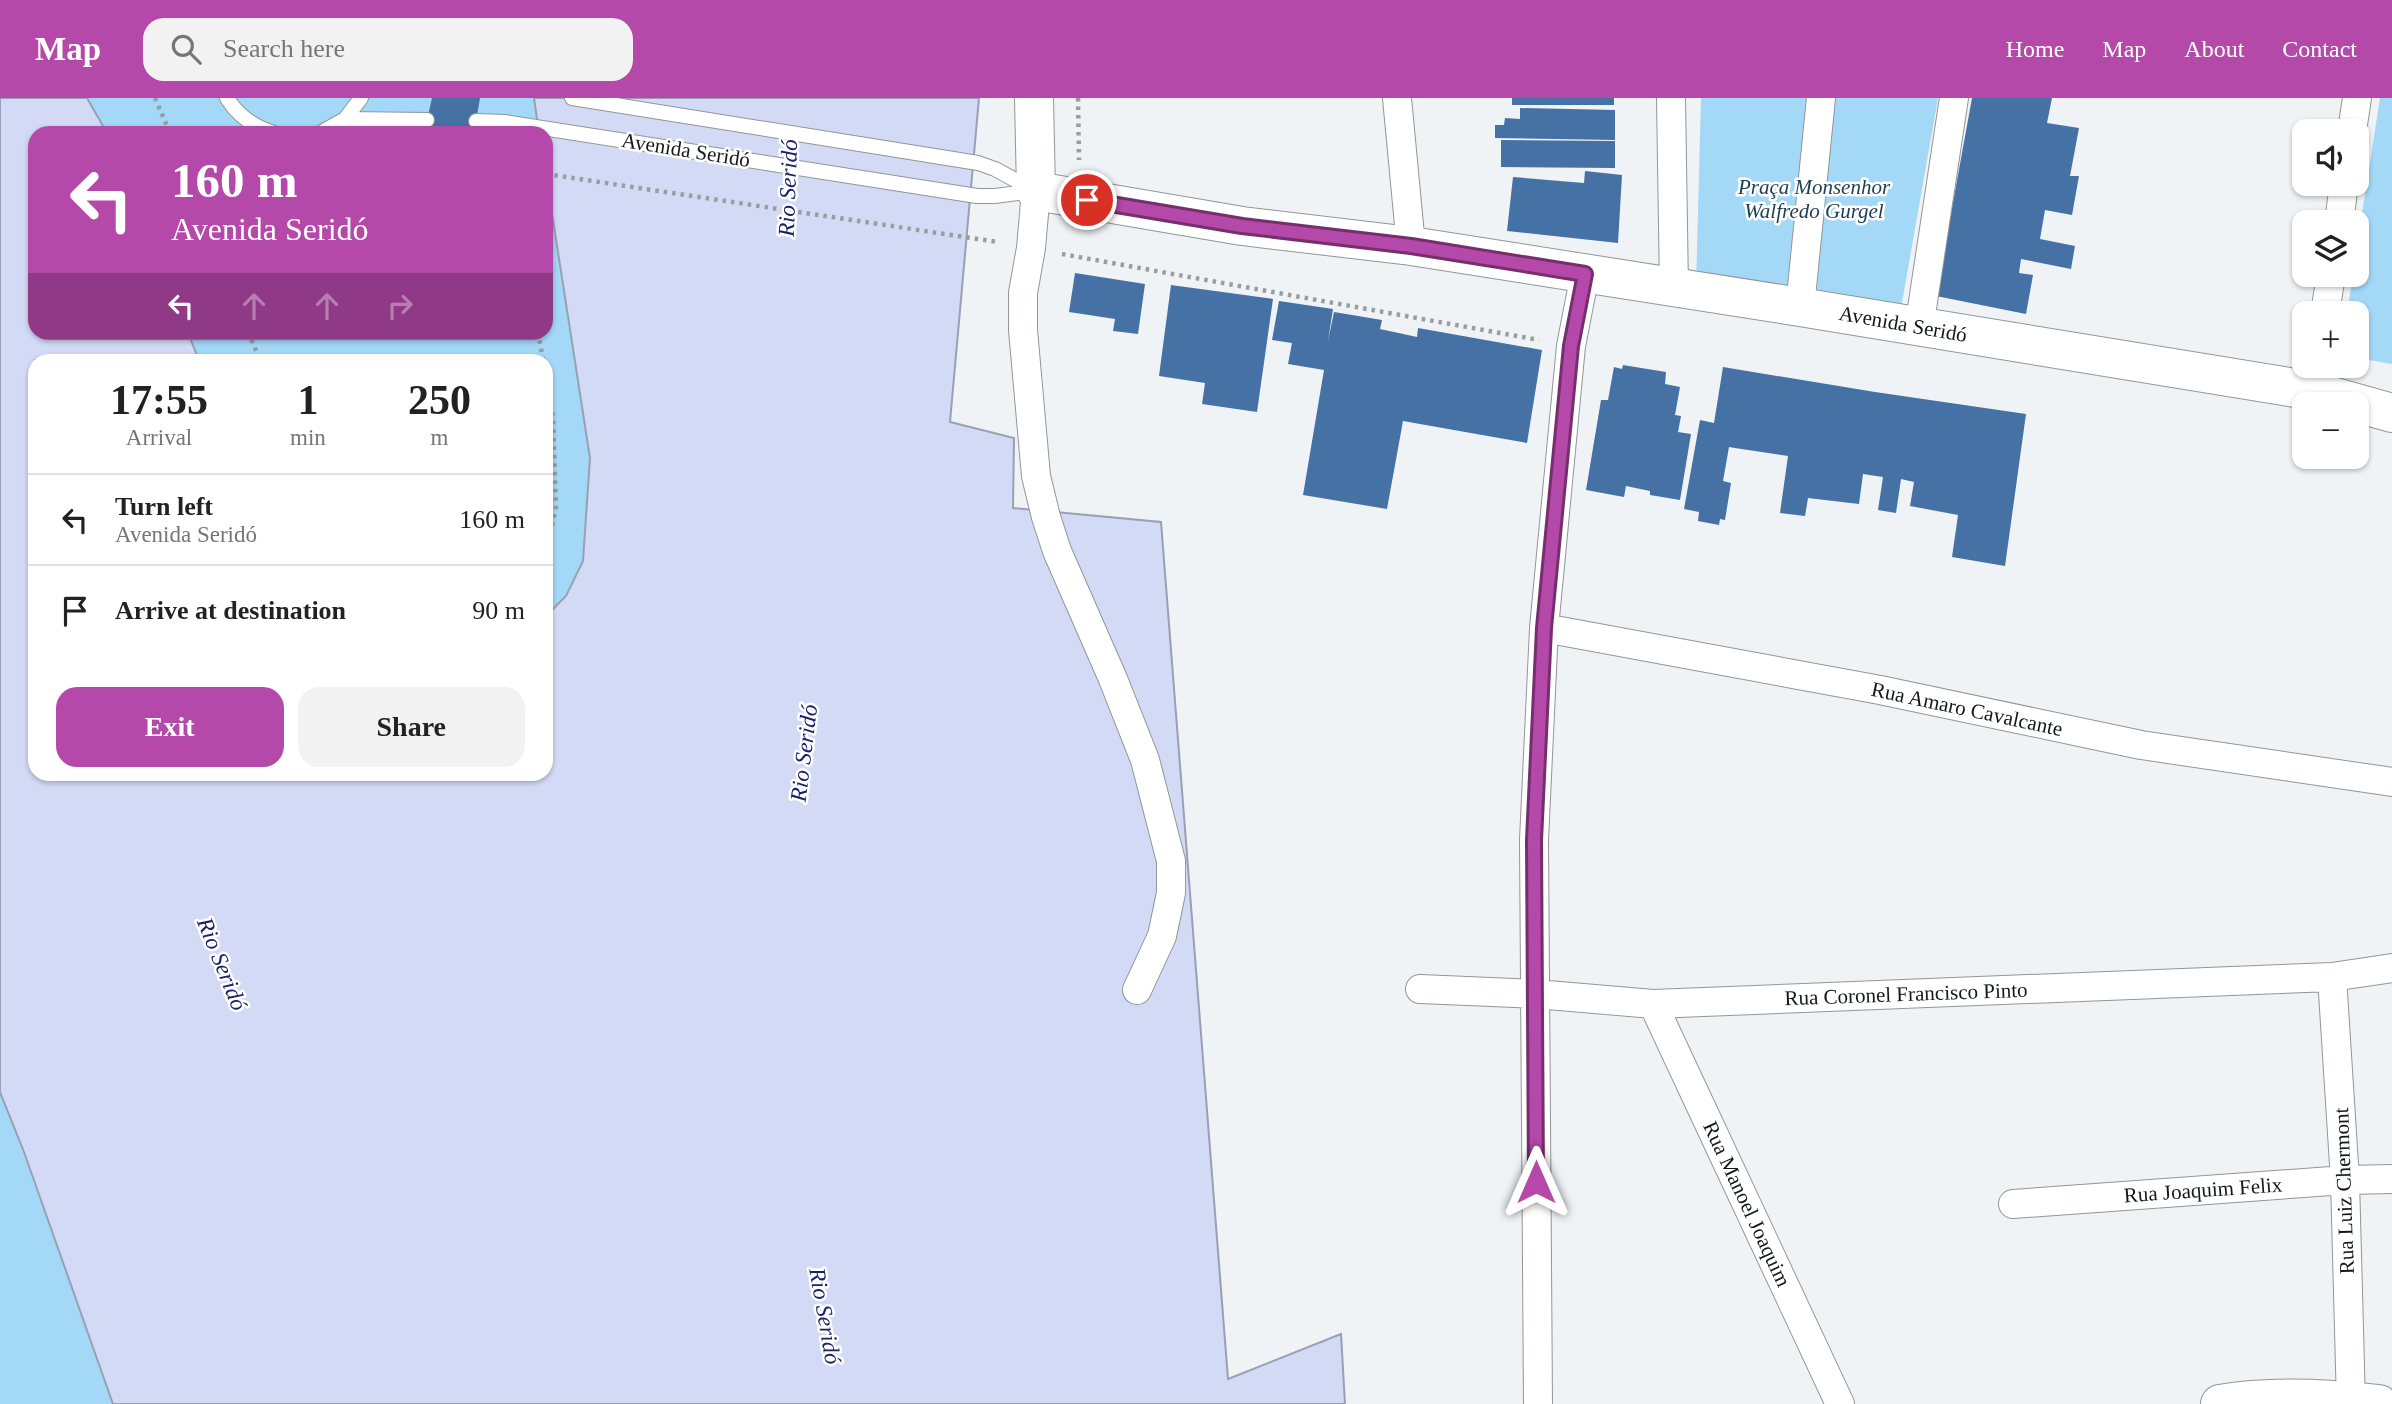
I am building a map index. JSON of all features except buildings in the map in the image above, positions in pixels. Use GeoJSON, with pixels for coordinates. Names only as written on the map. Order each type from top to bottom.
{"type":"FeatureCollection","features":[{"type":"Feature","properties":{"kind":"main road"},"geometry":{"type":"LineString","coordinates":[[1034,98],[1036,191]]}},
{"type":"Feature","properties":{"kind":"main road","name":"Avenida Seridó"},"geometry":{"type":"LineString","coordinates":[[1036,191],[1242,226],[1411,237],[1585,274],[1919,328],[2316,379],[2392,413]]}},
{"type":"Feature","properties":{"kind":"main road"},"geometry":{"type":"LineString","coordinates":[[2220,1404],[2254,1398],[2360,1403]]}},
{"type":"Feature","properties":{"kind":"street"},"geometry":{"type":"LineString","coordinates":[[1397,98],[1411,237]]}},
{"type":"Feature","properties":{"kind":"street"},"geometry":{"type":"LineString","coordinates":[[1671,98],[1674,289]]}},
{"type":"Feature","properties":{"kind":"street"},"geometry":{"type":"LineString","coordinates":[[1800,307],[1821,98]]}},
{"type":"Feature","properties":{"kind":"street"},"geometry":{"type":"LineString","coordinates":[[1919,328],[1954,98]]}},
{"type":"Feature","properties":{"kind":"street"},"geometry":{"type":"LineString","coordinates":[[2354,119],[2357,98]]}},
{"type":"Feature","properties":{"kind":"street"},"geometry":{"type":"LineString","coordinates":[[1036,191],[1031,248],[1023,293],[1023,330],[1036,476],[1057,551],[1144,760],[1171,860],[1171,893],[1162,936],[1137,990]]}},
{"type":"Feature","properties":{"kind":"street"},"geometry":{"type":"LineString","coordinates":[[1538,1404],[1534,840],[1544,628],[1571,346],[1585,274]]}},
{"type":"Feature","properties":{"kind":"street","name":"Rua Amaro Cavalcante"},"geometry":{"type":"LineString","coordinates":[[1544,628],[1880,690],[2141,745],[2392,782]]}},
{"type":"Feature","properties":{"kind":"street","name":"Rua Coronel Francisco Pinto"},"geometry":{"type":"LineString","coordinates":[[1420,989],[1536,994],[1653,1004],[2332,977],[2392,968]]}},
{"type":"Feature","properties":{"kind":"street","name":"Rua Luiz Chermont"},"geometry":{"type":"LineString","coordinates":[[2332,977],[2360,1403]]}},
{"type":"Feature","properties":{"kind":"street","name":"Rua Manoel Joaquim"},"geometry":{"type":"LineString","coordinates":[[1653,1004],[1840,1404]]}},
{"type":"Feature","properties":{"kind":"street","name":"Rua Joaquim Felix"},"geometry":{"type":"LineString","coordinates":[[2013,1204],[2392,1179]]}},
{"type":"Feature","properties":{"kind":"lane"},"geometry":{"type":"LineString","coordinates":[[227,98],[235,111],[255,126]]}},
{"type":"Feature","properties":{"kind":"lane"},"geometry":{"type":"LineString","coordinates":[[332,126],[345,119],[361,98]]}},
{"type":"Feature","properties":{"kind":"lane","name":"Avenida Seridó"},"geometry":{"type":"LineString","coordinates":[[572,98],[978,163],[1036,191]]}},
{"type":"Feature","properties":{"kind":"lane"},"geometry":{"type":"LineString","coordinates":[[345,119],[427,120]]}},
{"type":"Feature","properties":{"kind":"lane","name":"Avenida Seridó"},"geometry":{"type":"LineString","coordinates":[[476,121],[529,126]]}},
{"type":"Feature","properties":{"kind":"lane","name":"Avenida Seridó"},"geometry":{"type":"LineString","coordinates":[[553,130],[977,195],[995,196],[1036,191]]}},
{"type":"Feature","properties":{"kind":"path"},"geometry":{"type":"LineString","coordinates":[[155,98],[169,126]]}},
{"type":"Feature","properties":{"kind":"path"},"geometry":{"type":"LineString","coordinates":[[1078,98],[1080,164]]}},
{"type":"Feature","properties":{"kind":"path"},"geometry":{"type":"LineString","coordinates":[[553,175],[980,238],[1571,346]]}},
{"type":"Feature","properties":{"kind":"path"},"geometry":{"type":"LineString","coordinates":[[553,418],[556,509],[553,521]]}},
{"type":"Feature","properties":{"kind":"green space"},"geometry":{"type":"Polygon","coordinates":[[[87,98],[534,98],[538,126],[103,126],[87,98]]]}},
{"type":"Feature","properties":{"kind":"green space","name":"Praça Monsenhor Walfredo Gurgel"},"geometry":{"type":"Polygon","coordinates":[[[1701,98],[1938,98],[1900,314],[1696,287],[1701,98]]]}},
{"type":"Feature","properties":{"kind":"green space"},"geometry":{"type":"Polygon","coordinates":[[[2380,98],[2392,98],[2392,364],[2369,360],[2369,301],[2349,301],[2351,287],[2369,287],[2369,210],[2362,210],[2365,196],[2369,196],[2369,168],[2380,98]]]}},
{"type":"Feature","properties":{"kind":"green space"},"geometry":{"type":"Polygon","coordinates":[[[553,220],[590,458],[583,561],[566,596],[553,609],[553,354],[197,354],[191,340],[553,340],[553,220]]]}},
{"type":"Feature","properties":{"kind":"green space"},"geometry":{"type":"Polygon","coordinates":[[[0,1092],[24,1152],[113,1404],[0,1404],[0,1092]]]}},
{"type":"Feature","properties":{"kind":"water","name":"Rio Seridó"},"geometry":{"type":"Polygon","coordinates":[[[0,98],[87,98],[103,126],[28,126],[28,340],[191,340],[197,354],[28,354],[28,781],[553,781],[553,609],[566,596],[583,561],[590,458],[553,220],[553,126],[538,126],[534,98],[979,98],[950,422],[1014,438],[1013,508],[1161,522],[1228,1379],[1341,1334],[1345,1404],[113,1404],[24,1152],[0,1092],[0,98]]]}},
{"type":"Feature","properties":{"kind":"route"},"geometry":{"type":"LineString","coordinates":[[1087,200],[1242,226],[1411,246],[1585,274],[1571,346],[1544,628],[1534,840],[1536,1182]]}}]}
